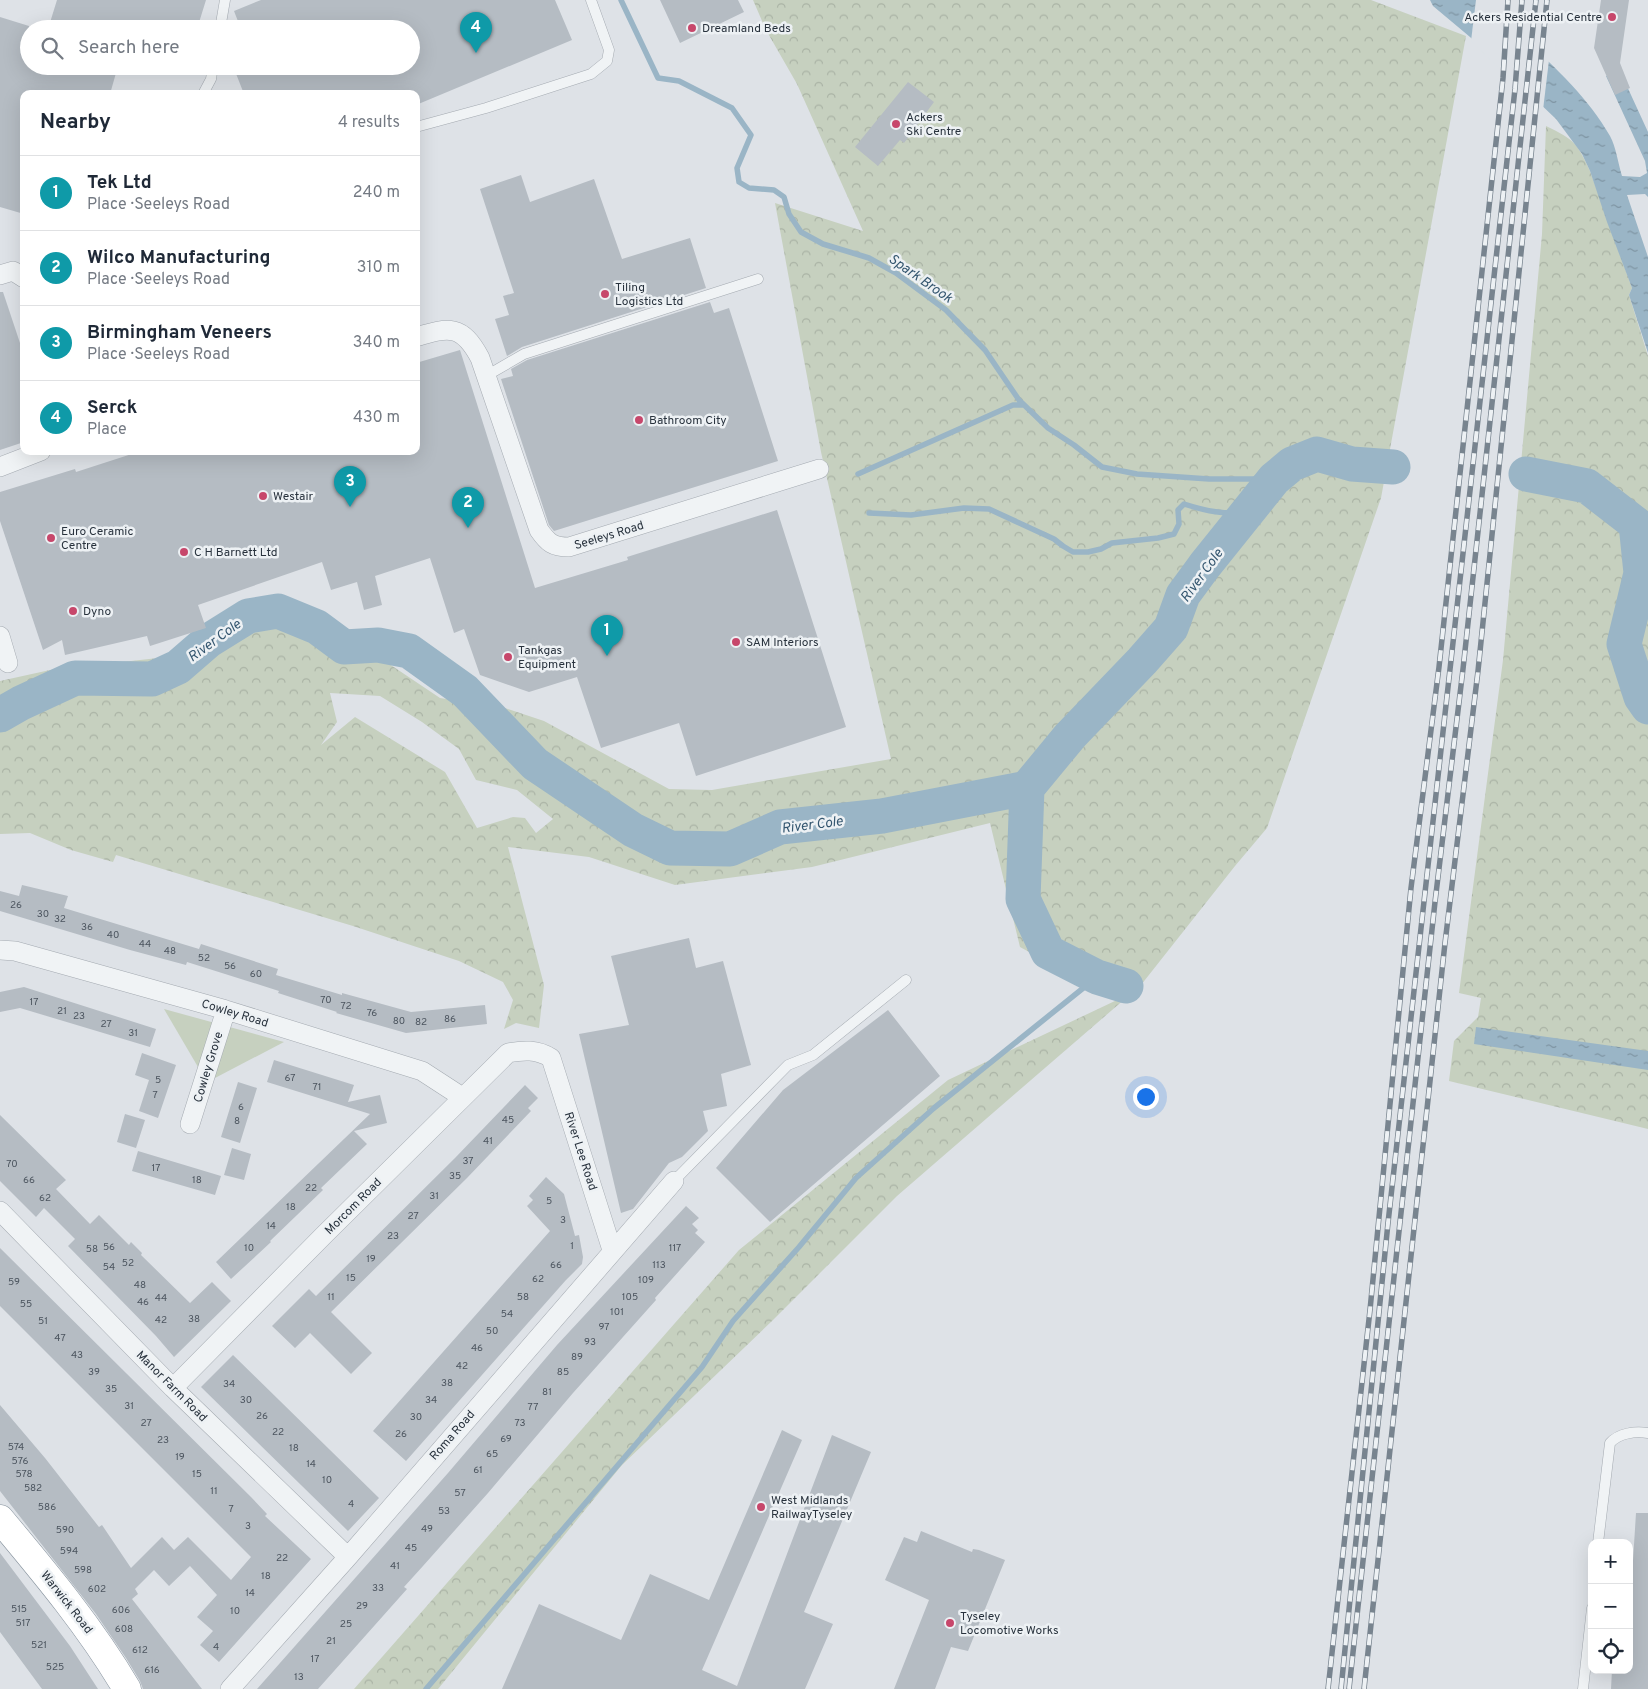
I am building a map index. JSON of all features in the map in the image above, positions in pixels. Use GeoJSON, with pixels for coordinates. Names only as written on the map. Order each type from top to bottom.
{"type":"FeatureCollection","features":[{"type":"Feature","properties":{"kind":"highway","name":"Warwick Road"},"geometry":{"type":"LineString","coordinates":[[0,1519],[66,1599],[110,1660],[127,1689]]}},
{"type":"Feature","properties":{"kind":"street","name":"Seeleys Road"},"geometry":{"type":"LineString","coordinates":[[420,336],[441,329],[454,330],[474,346],[539,530],[550,545],[569,547],[819,469]]}},
{"type":"Feature","properties":{"kind":"street"},"geometry":{"type":"LineString","coordinates":[[0,467],[31,455]]}},
{"type":"Feature","properties":{"kind":"street"},"geometry":{"type":"LineString","coordinates":[[0,636],[8,663]]}},
{"type":"Feature","properties":{"kind":"street","name":"Cowley Road"},"geometry":{"type":"LineString","coordinates":[[0,950],[15,951],[226,1010],[422,1071],[462,1097]]}},
{"type":"Feature","properties":{"kind":"street","name":"Cowley Grove"},"geometry":{"type":"LineString","coordinates":[[190,1124],[226,1010]]}},
{"type":"Feature","properties":{"kind":"street","name":"Morcom Road"},"geometry":{"type":"LineString","coordinates":[[173,1388],[508,1053],[526,1050],[546,1055]]}},
{"type":"Feature","properties":{"kind":"street","name":"River Lee Road"},"geometry":{"type":"LineString","coordinates":[[546,1055],[551,1058],[612,1250]]}},
{"type":"Feature","properties":{"kind":"street","name":"Roma Road"},"geometry":{"type":"LineString","coordinates":[[230,1689],[348,1557],[612,1250],[674,1181]]}},
{"type":"Feature","properties":{"kind":"street","name":"Manor Farm Road"},"geometry":{"type":"LineString","coordinates":[[0,1211],[173,1388],[348,1557]]}},
{"type":"Feature","properties":{"kind":"lane"},"geometry":{"type":"LineString","coordinates":[[222,20],[225,0]]}},
{"type":"Feature","properties":{"kind":"lane"},"geometry":{"type":"LineString","coordinates":[[420,126],[486,108],[591,74],[607,61],[608,50],[591,0]]}},
{"type":"Feature","properties":{"kind":"lane"},"geometry":{"type":"LineString","coordinates":[[205,90],[212,75]]}},
{"type":"Feature","properties":{"kind":"lane"},"geometry":{"type":"LineString","coordinates":[[486,376],[524,354],[758,279]]}},
{"type":"Feature","properties":{"kind":"lane"},"geometry":{"type":"LineString","coordinates":[[674,1181],[788,1065],[813,1055],[906,980]]}},
{"type":"Feature","properties":{"kind":"lane"},"geometry":{"type":"LineString","coordinates":[[1598,1539],[1610,1443],[1616,1437],[1632,1432],[1648,1433]]}},
{"type":"Feature","properties":{"kind":"lane"},"geometry":{"type":"LineString","coordinates":[[1583,1689],[1590,1629]]}},
{"type":"Feature","properties":{"kind":"green space"},"geometry":{"type":"Polygon","coordinates":[[[753,0],[1371,0],[1466,36],[1381,498],[1267,828],[1141,985],[897,1196],[772,1321],[622,1465],[438,1689],[354,1689],[739,1250],[948,1080],[1117,1000],[1020,947],[990,823],[812,867],[675,885],[589,857],[508,847],[544,985],[539,1028],[516,1023],[504,1029],[513,1000],[503,982],[459,961],[353,926],[116,855],[113,862],[71,850],[30,833],[0,834],[0,681],[50,670],[158,658],[193,641],[227,619],[299,615],[355,641],[440,698],[505,708],[544,721],[669,789],[712,790],[891,759],[821,452],[775,203],[863,231],[797,84],[766,30],[753,0]],[[330,693],[337,722],[321,745],[355,717],[445,772],[477,828],[513,817],[525,818],[536,833],[553,819],[517,790],[476,780],[459,749],[422,722],[380,696],[330,693]]]}},
{"type":"Feature","properties":{"kind":"green space"},"geometry":{"type":"Polygon","coordinates":[[[1546,126],[1574,143],[1590,171],[1632,288],[1629,295],[1648,356],[1648,1129],[1449,1081],[1454,1041],[1478,1017],[1481,998],[1459,993],[1503,660],[1542,234],[1546,126]]]}},
{"type":"Feature","properties":{"kind":"green space"},"geometry":{"type":"Polygon","coordinates":[[[164,1009],[284,1042],[215,1078],[198,1067],[164,1009]]]}},
{"type":"Feature","properties":{"kind":"water"},"geometry":{"type":"Polygon","coordinates":[[[1430,0],[1481,0],[1567,80],[1583,98],[1598,117],[1612,140],[1622,176],[1640,177],[1647,173],[1645,161],[1606,76],[1620,71],[1648,132],[1648,197],[1645,194],[1627,195],[1648,257],[1648,353],[1629,295],[1632,288],[1590,171],[1582,154],[1556,119],[1470,37],[1433,6],[1430,0]]]}},
{"type":"Feature","properties":{"kind":"water"},"geometry":{"type":"Polygon","coordinates":[[[1476,1027],[1648,1051],[1648,1070],[1474,1044],[1476,1027]]]}},
{"type":"Feature","properties":{"kind":"pier"},"geometry":{"type":"Polygon","coordinates":[[[1476,0],[1484,0],[1549,60],[1543,110],[1471,41],[1476,0]]]}},
{"type":"Feature","properties":{"kind":"building"},"geometry":{"type":"Polygon","coordinates":[[[57,0],[206,0],[200,20],[51,20],[57,0]]]}},
{"type":"Feature","properties":{"kind":"building"},"geometry":{"type":"Polygon","coordinates":[[[261,0],[555,0],[572,40],[420,103],[420,90],[242,90],[237,75],[420,75],[420,20],[238,20],[234,11],[261,0]]]}},
{"type":"Feature","properties":{"kind":"building","name":"Dreamland Beds"},"geometry":{"type":"Polygon","coordinates":[[[660,0],[738,0],[744,12],[680,43],[660,0]]]}},
{"type":"Feature","properties":{"kind":"building"},"geometry":{"type":"Polygon","coordinates":[[[1601,0],[1629,0],[1620,63],[1630,88],[1615,95],[1594,48],[1601,0]]]}},
{"type":"Feature","properties":{"kind":"building"},"geometry":{"type":"Polygon","coordinates":[[[0,17],[20,23],[20,75],[115,75],[111,90],[20,90],[20,213],[0,207],[0,17]]]}},
{"type":"Feature","properties":{"kind":"building","name":"Ackers Ski Centre"},"geometry":{"type":"Polygon","coordinates":[[[908,82],[934,102],[904,143],[900,140],[878,166],[855,147],[908,82]]]}},
{"type":"Feature","properties":{"kind":"building"},"geometry":{"type":"Polygon","coordinates":[[[521,175],[530,202],[594,179],[622,259],[690,238],[706,288],[522,347],[507,356],[495,319],[509,315],[503,296],[514,293],[480,189],[521,175]]]}},
{"type":"Feature","properties":{"kind":"building"},"geometry":{"type":"Polygon","coordinates":[[[0,292],[3,292],[20,343],[20,443],[0,450],[0,292]]]}},
{"type":"Feature","properties":{"kind":"building","name":"Bathroom City"},"geometry":{"type":"Polygon","coordinates":[[[710,302],[714,313],[729,308],[778,461],[554,531],[549,525],[501,379],[513,376],[511,369],[527,360],[710,302]]]}},
{"type":"Feature","properties":{"kind":"building"},"geometry":{"type":"Polygon","coordinates":[[[460,350],[535,588],[628,560],[627,557],[777,510],[846,727],[696,776],[679,723],[601,748],[577,677],[529,692],[480,675],[464,629],[454,633],[430,558],[375,576],[382,605],[364,610],[357,582],[331,590],[322,562],[198,605],[206,628],[150,646],[147,636],[65,655],[62,640],[43,650],[0,521],[0,492],[75,469],[76,472],[129,455],[420,455],[420,362],[460,350]]]}},
{"type":"Feature","properties":{"kind":"building"},"geometry":{"type":"Polygon","coordinates":[[[22,885],[68,896],[64,908],[199,949],[201,944],[278,969],[276,975],[342,995],[342,993],[411,1012],[485,1005],[487,1024],[406,1033],[336,1013],[278,993],[279,991],[187,962],[186,965],[130,950],[0,911],[0,891],[19,896],[22,885]]]}},
{"type":"Feature","properties":{"kind":"building"},"geometry":{"type":"Polygon","coordinates":[[[689,938],[696,968],[723,961],[751,1065],[721,1074],[727,1106],[703,1111],[708,1131],[682,1157],[669,1163],[633,1209],[621,1213],[579,1034],[629,1025],[611,956],[689,938]]]}},
{"type":"Feature","properties":{"kind":"building"},"geometry":{"type":"Polygon","coordinates":[[[24,987],[156,1029],[150,1047],[20,1008],[0,1012],[0,992],[24,987]]]}},
{"type":"Feature","properties":{"kind":"building"},"geometry":{"type":"Polygon","coordinates":[[[888,1010],[940,1076],[770,1222],[716,1168],[783,1090],[888,1010]]]}},
{"type":"Feature","properties":{"kind":"building"},"geometry":{"type":"Polygon","coordinates":[[[142,1053],[176,1065],[158,1118],[139,1111],[149,1080],[135,1075],[142,1053]]]}},
{"type":"Feature","properties":{"kind":"building"},"geometry":{"type":"Polygon","coordinates":[[[274,1060],[354,1085],[348,1102],[380,1095],[387,1123],[354,1131],[367,1144],[321,1188],[323,1190],[271,1242],[231,1279],[216,1262],[370,1114],[267,1082],[274,1060]]]}},
{"type":"Feature","properties":{"kind":"building"},"geometry":{"type":"Polygon","coordinates":[[[238,1082],[257,1088],[240,1143],[221,1137],[238,1082]]]}},
{"type":"Feature","properties":{"kind":"building"},"geometry":{"type":"Polygon","coordinates":[[[525,1085],[538,1098],[528,1108],[531,1111],[467,1178],[331,1312],[372,1353],[351,1374],[310,1333],[295,1348],[272,1326],[309,1289],[316,1296],[455,1158],[525,1085]]]}},
{"type":"Feature","properties":{"kind":"building"},"geometry":{"type":"Polygon","coordinates":[[[125,1114],[145,1120],[136,1148],[117,1142],[125,1114]]]}},
{"type":"Feature","properties":{"kind":"building"},"geometry":{"type":"Polygon","coordinates":[[[0,1115],[66,1180],[56,1189],[90,1224],[99,1215],[129,1245],[131,1242],[142,1253],[141,1255],[190,1303],[212,1282],[231,1301],[174,1357],[68,1246],[75,1239],[44,1208],[36,1217],[0,1181],[0,1115]]]}},
{"type":"Feature","properties":{"kind":"building"},"geometry":{"type":"Polygon","coordinates":[[[232,1148],[251,1154],[244,1180],[224,1175],[232,1148]]]}},
{"type":"Feature","properties":{"kind":"building"},"geometry":{"type":"Polygon","coordinates":[[[138,1151],[221,1176],[215,1195],[132,1171],[138,1151]]]}},
{"type":"Feature","properties":{"kind":"building"},"geometry":{"type":"Polygon","coordinates":[[[546,1177],[564,1194],[575,1236],[579,1235],[583,1257],[582,1264],[406,1461],[373,1431],[550,1231],[527,1206],[533,1200],[529,1196],[546,1177]]]}},
{"type":"Feature","properties":{"kind":"building"},"geometry":{"type":"Polygon","coordinates":[[[686,1206],[699,1218],[692,1224],[698,1230],[695,1233],[705,1242],[404,1587],[407,1589],[318,1689],[257,1689],[448,1473],[557,1345],[686,1206]]]}},
{"type":"Feature","properties":{"kind":"building"},"geometry":{"type":"Polygon","coordinates":[[[0,1248],[251,1497],[267,1514],[265,1516],[311,1559],[219,1662],[200,1645],[213,1631],[197,1617],[217,1595],[190,1566],[169,1586],[154,1570],[135,1589],[138,1594],[132,1599],[202,1689],[143,1689],[126,1658],[96,1614],[0,1491],[0,1405],[45,1458],[99,1527],[102,1525],[131,1568],[162,1537],[174,1550],[188,1537],[231,1580],[251,1557],[0,1306],[0,1248]]]}},
{"type":"Feature","properties":{"kind":"building"},"geometry":{"type":"Polygon","coordinates":[[[233,1355],[379,1498],[348,1531],[201,1387],[233,1355]]]}},
{"type":"Feature","properties":{"kind":"building"},"geometry":{"type":"Polygon","coordinates":[[[782,1430],[802,1440],[702,1670],[737,1686],[832,1435],[871,1452],[804,1612],[833,1624],[805,1689],[502,1689],[539,1604],[621,1640],[650,1574],[709,1600],[782,1430]]]}},
{"type":"Feature","properties":{"kind":"building"},"geometry":{"type":"Polygon","coordinates":[[[1636,1513],[1648,1513],[1648,1689],[1611,1689],[1612,1674],[1633,1674],[1633,1561],[1636,1513]]]}},
{"type":"Feature","properties":{"kind":"building","name":"Tyseley Locomotive Works"},"geometry":{"type":"Polygon","coordinates":[[[921,1531],[972,1552],[973,1549],[979,1550],[1005,1560],[968,1651],[951,1647],[935,1689],[894,1689],[929,1600],[885,1580],[904,1537],[917,1542],[921,1531]]]}},
{"type":"Feature","properties":{"kind":"building"},"geometry":{"type":"Polygon","coordinates":[[[0,1553],[70,1646],[98,1689],[42,1689],[0,1632],[0,1553]]]}},
{"type":"Feature","properties":{"kind":"waterway","name":"Spark Brook"},"geometry":{"type":"LineString","coordinates":[[621,0],[658,78],[679,81],[732,108],[751,135],[737,168],[739,182],[749,188],[774,190],[784,197],[789,214],[801,232],[823,244],[869,258],[896,273],[946,310],[985,350],[1019,400],[1048,428],[1102,467],[1137,474],[1209,479],[1274,479]]}},
{"type":"Feature","properties":{"kind":"waterway"},"geometry":{"type":"LineString","coordinates":[[858,474],[1013,405],[1024,405]]}},
{"type":"Feature","properties":{"kind":"waterway","name":"River Cole"},"geometry":{"type":"LineString","coordinates":[[0,715],[75,678],[152,679],[178,667],[208,641],[248,616],[278,611],[317,627],[344,647],[378,645],[409,651],[465,691],[535,764],[633,830],[670,848],[730,849],[780,827],[882,816],[1027,788],[1070,736],[1171,628],[1183,595],[1274,479],[1292,464],[1317,454],[1352,464],[1393,467]]}},
{"type":"Feature","properties":{"kind":"waterway","name":"River Cole"},"geometry":{"type":"LineString","coordinates":[[1526,474],[1587,486],[1636,524],[1641,573],[1624,644],[1641,697],[1648,707]]}},
{"type":"Feature","properties":{"kind":"waterway"},"geometry":{"type":"LineString","coordinates":[[869,513],[911,515],[964,508],[989,509],[1054,539],[1073,552],[1088,552],[1101,549],[1112,543],[1158,538],[1174,534],[1179,524],[1178,510],[1184,504],[1216,512],[1248,512]]}},
{"type":"Feature","properties":{"kind":"waterway"},"geometry":{"type":"LineString","coordinates":[[1027,788],[1023,899],[1048,952],[1097,977],[1126,986]]}},
{"type":"Feature","properties":{"kind":"waterway"},"geometry":{"type":"LineString","coordinates":[[426,1689],[702,1367],[733,1321],[799,1247],[856,1178],[934,1108],[1097,977]]}},
{"type":"Feature","properties":{"kind":"railway"},"geometry":{"type":"LineString","coordinates":[[1328,1689],[1370,1310],[1411,888],[1439,667],[1503,78],[1508,0]]}},
{"type":"Feature","properties":{"kind":"railway"},"geometry":{"type":"LineString","coordinates":[[1341,1689],[1388,1223],[1515,89],[1522,0]]}},
{"type":"Feature","properties":{"kind":"railway"},"geometry":{"type":"LineString","coordinates":[[1349,1689],[1536,0]]}},
{"type":"Feature","properties":{"kind":"railway"},"geometry":{"type":"LineString","coordinates":[[1364,1689],[1445,943],[1478,671],[1547,0]]}},
{"type":"Feature","properties":{"kind":"place","name":"Ackers Residential Centre"},"geometry":{"type":"Point","coordinates":[1612,17]}},
{"type":"Feature","properties":{"kind":"place","name":"Dreamland Beds"},"geometry":{"type":"Point","coordinates":[692,28]}},
{"type":"Feature","properties":{"kind":"place","name":"Serck"},"geometry":{"type":"Point","coordinates":[476,53]}},
{"type":"Feature","properties":{"kind":"place","name":"Ackers Ski Centre"},"geometry":{"type":"Point","coordinates":[896,124]}},
{"type":"Feature","properties":{"kind":"place","name":"Tiling Logistics Ltd"},"geometry":{"type":"Point","coordinates":[605,294]}},
{"type":"Feature","properties":{"kind":"place","name":"Bathroom City"},"geometry":{"type":"Point","coordinates":[639,420]}},
{"type":"Feature","properties":{"kind":"place","name":"Westair"},"geometry":{"type":"Point","coordinates":[263,496]}},
{"type":"Feature","properties":{"kind":"place","name":"Birmingham Veneers"},"geometry":{"type":"Point","coordinates":[350,507]}},
{"type":"Feature","properties":{"kind":"place","name":"Wilco Manufacturing"},"geometry":{"type":"Point","coordinates":[468,528]}},
{"type":"Feature","properties":{"kind":"place","name":"Euro Ceramic Centre"},"geometry":{"type":"Point","coordinates":[51,538]}},
{"type":"Feature","properties":{"kind":"place","name":"C H Barnett Ltd"},"geometry":{"type":"Point","coordinates":[184,552]}},
{"type":"Feature","properties":{"kind":"place","name":"Dyno"},"geometry":{"type":"Point","coordinates":[73,611]}},
{"type":"Feature","properties":{"kind":"place","name":"SAM Interiors"},"geometry":{"type":"Point","coordinates":[736,642]}},
{"type":"Feature","properties":{"kind":"place","name":"Tek Ltd"},"geometry":{"type":"Point","coordinates":[607,656]}},
{"type":"Feature","properties":{"kind":"place","name":"Tankgas Equipment"},"geometry":{"type":"Point","coordinates":[508,657]}},
{"type":"Feature","properties":{"kind":"place","name":"West Midlands RailwayTyseley"},"geometry":{"type":"Point","coordinates":[761,1507]}},
{"type":"Feature","properties":{"kind":"place","name":"Tyseley Locomotive Works"},"geometry":{"type":"Point","coordinates":[950,1623]}}]}
